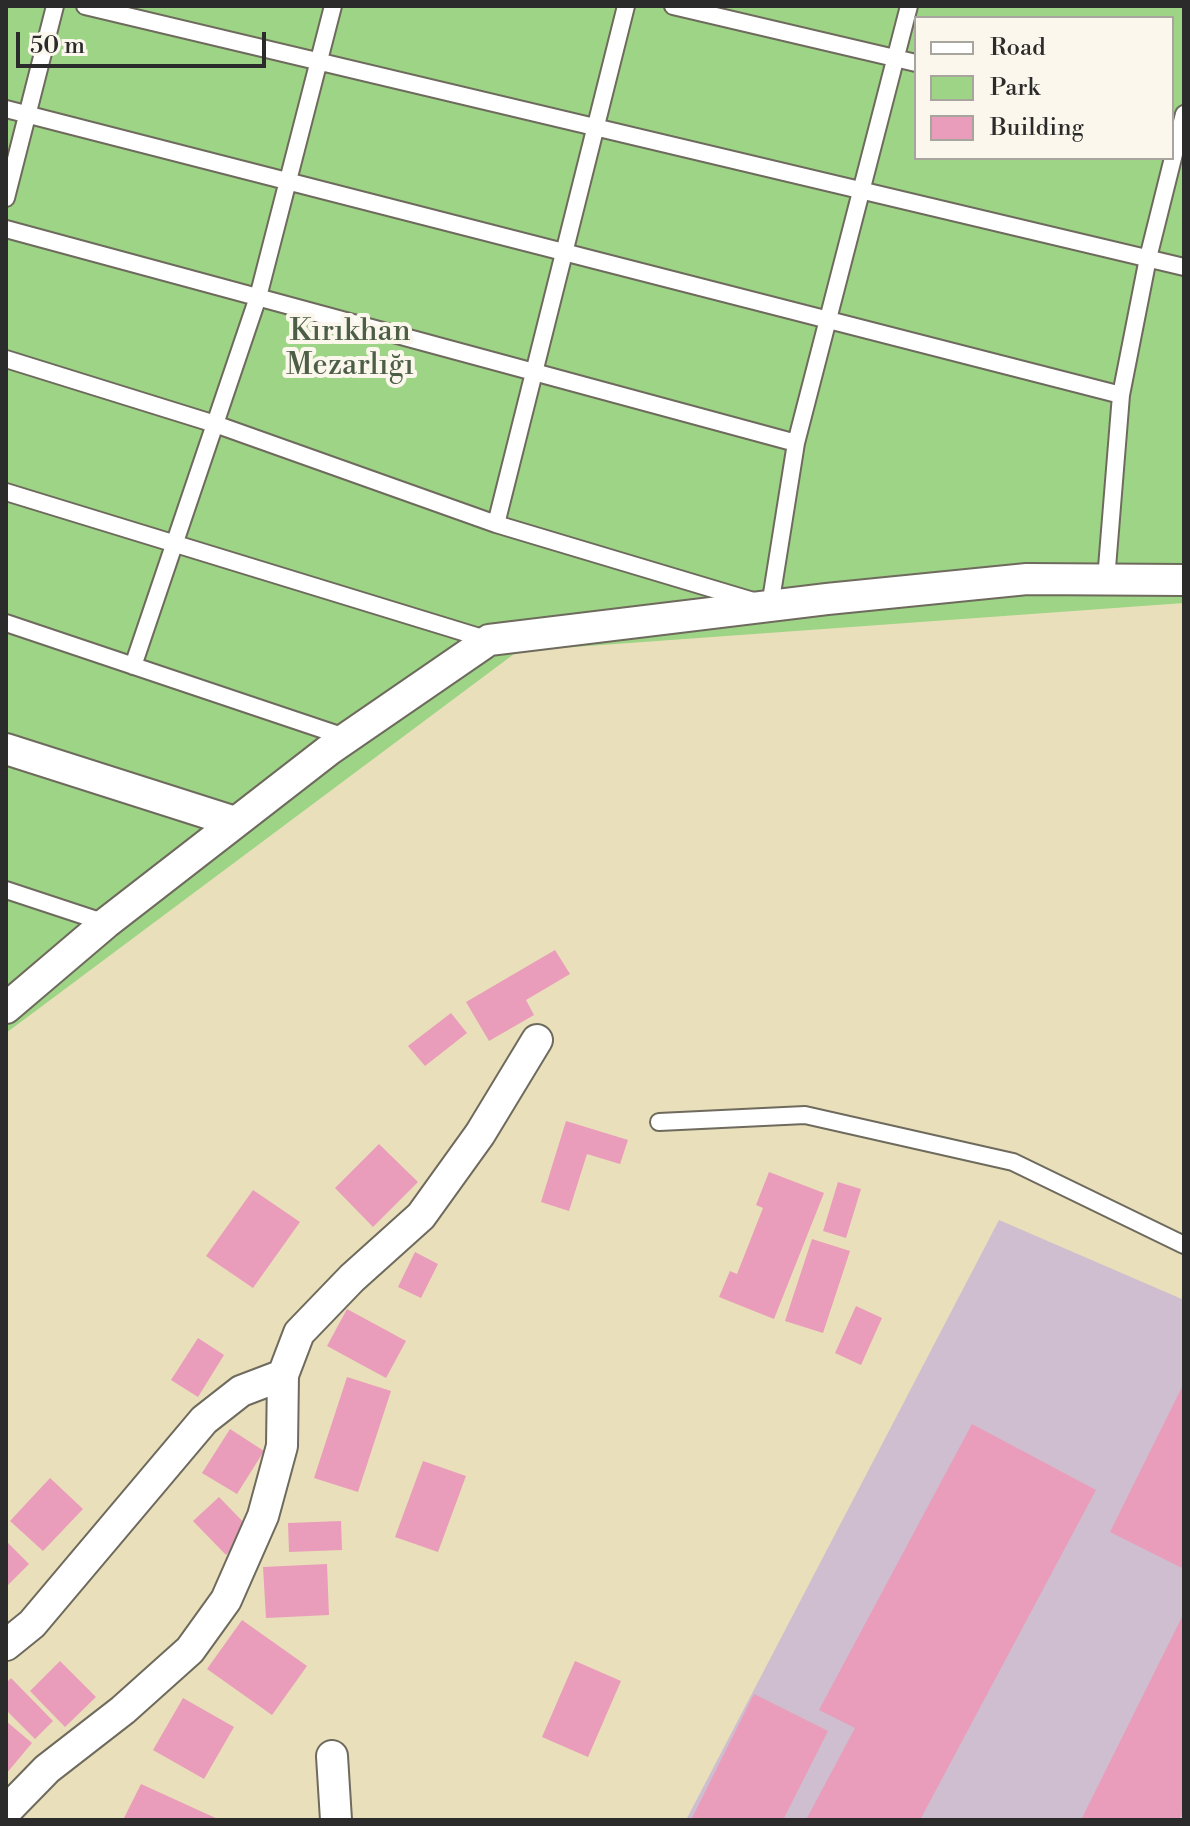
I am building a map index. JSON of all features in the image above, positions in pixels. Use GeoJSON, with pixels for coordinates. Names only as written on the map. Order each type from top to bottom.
{"type":"FeatureCollection","features":[{"type":"Feature","properties":{"kind":"street"},"geometry":{"type":"LineString","coordinates":[[6,1008],[106,923],[235,822],[348,738],[489,640],[1027,579],[1184,580]]}},
{"type":"Feature","properties":{"kind":"street"},"geometry":{"type":"LineString","coordinates":[[6,749],[235,822]]}},
{"type":"Feature","properties":{"kind":"street"},"geometry":{"type":"LineString","coordinates":[[6,1811],[47,1769],[123,1710],[190,1650],[226,1600],[263,1516],[282,1446],[283,1375],[299,1333],[352,1278],[421,1216],[480,1134],[537,1040]]}},
{"type":"Feature","properties":{"kind":"street"},"geometry":{"type":"LineString","coordinates":[[6,1645],[32,1624],[204,1420],[241,1391],[283,1375]]}},
{"type":"Feature","properties":{"kind":"street"},"geometry":{"type":"LineString","coordinates":[[332,1756],[336,1820]]}},
{"type":"Feature","properties":{"kind":"lane"},"geometry":{"type":"LineString","coordinates":[[6,198],[55,6]]}},
{"type":"Feature","properties":{"kind":"lane"},"geometry":{"type":"LineString","coordinates":[[85,6],[1184,267]]}},
{"type":"Feature","properties":{"kind":"lane"},"geometry":{"type":"LineString","coordinates":[[133,666],[258,297],[333,6]]}},
{"type":"Feature","properties":{"kind":"lane"},"geometry":{"type":"LineString","coordinates":[[496,524],[626,6]]}},
{"type":"Feature","properties":{"kind":"lane"},"geometry":{"type":"LineString","coordinates":[[673,6],[914,63]]}},
{"type":"Feature","properties":{"kind":"lane"},"geometry":{"type":"LineString","coordinates":[[6,359],[215,424],[496,524],[770,606],[796,443],[909,6]]}},
{"type":"Feature","properties":{"kind":"lane"},"geometry":{"type":"LineString","coordinates":[[6,109],[1121,395]]}},
{"type":"Feature","properties":{"kind":"lane"},"geometry":{"type":"LineString","coordinates":[[1174,148],[1180,122]]}},
{"type":"Feature","properties":{"kind":"lane"},"geometry":{"type":"LineString","coordinates":[[1106,580],[1121,395],[1171,160]]}},
{"type":"Feature","properties":{"kind":"lane"},"geometry":{"type":"LineString","coordinates":[[6,229],[796,443]]}},
{"type":"Feature","properties":{"kind":"lane"},"geometry":{"type":"LineString","coordinates":[[6,492],[489,640]]}},
{"type":"Feature","properties":{"kind":"lane"},"geometry":{"type":"LineString","coordinates":[[6,623],[348,738]]}},
{"type":"Feature","properties":{"kind":"lane"},"geometry":{"type":"LineString","coordinates":[[6,890],[106,923]]}},
{"type":"Feature","properties":{"kind":"lane"},"geometry":{"type":"LineString","coordinates":[[659,1122],[805,1115],[1013,1162],[1184,1245]]}},
{"type":"Feature","properties":{"kind":"shaded area"},"geometry":{"type":"Polygon","coordinates":[[[999,1220],[1184,1300],[1184,1820],[686,1820],[999,1220]]]}},
{"type":"Feature","properties":{"kind":"green space","name":"Kırıkhan Mezarlığı"},"geometry":{"type":"Polygon","coordinates":[[[6,6],[1184,6],[1184,603],[518,651],[6,1033],[6,6]]]}},
{"type":"Feature","properties":{"kind":"building"},"geometry":{"type":"Polygon","coordinates":[[[555,950],[570,974],[526,1000],[534,1015],[489,1041],[466,1002],[555,950]]]}},
{"type":"Feature","properties":{"kind":"building"},"geometry":{"type":"Polygon","coordinates":[[[451,1013],[467,1033],[425,1066],[408,1046],[451,1013]]]}},
{"type":"Feature","properties":{"kind":"building"},"geometry":{"type":"Polygon","coordinates":[[[566,1121],[628,1140],[620,1164],[587,1154],[569,1211],[541,1202],[566,1121]]]}},
{"type":"Feature","properties":{"kind":"building"},"geometry":{"type":"Polygon","coordinates":[[[379,1144],[418,1182],[373,1227],[335,1188],[379,1144]]]}},
{"type":"Feature","properties":{"kind":"building"},"geometry":{"type":"Polygon","coordinates":[[[769,1172],[824,1193],[774,1319],[719,1297],[730,1271],[737,1274],[763,1208],[756,1205],[769,1172]]]}},
{"type":"Feature","properties":{"kind":"building"},"geometry":{"type":"Polygon","coordinates":[[[838,1182],[861,1189],[846,1238],[823,1231],[838,1182]]]}},
{"type":"Feature","properties":{"kind":"building"},"geometry":{"type":"Polygon","coordinates":[[[253,1190],[300,1222],[253,1288],[206,1256],[253,1190]]]}},
{"type":"Feature","properties":{"kind":"building"},"geometry":{"type":"Polygon","coordinates":[[[812,1239],[850,1251],[823,1333],[785,1321],[812,1239]]]}},
{"type":"Feature","properties":{"kind":"building"},"geometry":{"type":"Polygon","coordinates":[[[415,1252],[438,1264],[421,1298],[398,1287],[415,1252]]]}},
{"type":"Feature","properties":{"kind":"building"},"geometry":{"type":"Polygon","coordinates":[[[856,1306],[882,1318],[861,1365],[835,1353],[856,1306]]]}},
{"type":"Feature","properties":{"kind":"building"},"geometry":{"type":"Polygon","coordinates":[[[347,1309],[406,1341],[386,1378],[327,1346],[347,1309]]]}},
{"type":"Feature","properties":{"kind":"building"},"geometry":{"type":"Polygon","coordinates":[[[198,1338],[224,1355],[198,1397],[171,1380],[198,1338]]]}},
{"type":"Feature","properties":{"kind":"building"},"geometry":{"type":"Polygon","coordinates":[[[347,1377],[391,1391],[358,1492],[314,1478],[347,1377]]]}},
{"type":"Feature","properties":{"kind":"building"},"geometry":{"type":"Polygon","coordinates":[[[1184,1383],[1184,1569],[1110,1532],[1184,1383]]]}},
{"type":"Feature","properties":{"kind":"building"},"geometry":{"type":"Polygon","coordinates":[[[972,1424],[1096,1490],[920,1820],[806,1820],[855,1728],[819,1710],[972,1424]]]}},
{"type":"Feature","properties":{"kind":"building"},"geometry":{"type":"Polygon","coordinates":[[[230,1429],[264,1451],[237,1494],[202,1473],[230,1429]]]}},
{"type":"Feature","properties":{"kind":"building"},"geometry":{"type":"Polygon","coordinates":[[[423,1461],[466,1476],[438,1552],[395,1537],[423,1461]]]}},
{"type":"Feature","properties":{"kind":"building"},"geometry":{"type":"Polygon","coordinates":[[[50,1478],[83,1509],[43,1551],[10,1521],[50,1478]]]}},
{"type":"Feature","properties":{"kind":"building"},"geometry":{"type":"Polygon","coordinates":[[[219,1497],[251,1530],[226,1555],[193,1521],[219,1497]]]}},
{"type":"Feature","properties":{"kind":"building"},"geometry":{"type":"Polygon","coordinates":[[[341,1521],[342,1550],[289,1552],[288,1523],[341,1521]]]}},
{"type":"Feature","properties":{"kind":"building"},"geometry":{"type":"Polygon","coordinates":[[[6,1541],[29,1564],[6,1587],[6,1541]]]}},
{"type":"Feature","properties":{"kind":"building"},"geometry":{"type":"Polygon","coordinates":[[[327,1564],[329,1615],[266,1618],[263,1567],[327,1564]]]}},
{"type":"Feature","properties":{"kind":"building"},"geometry":{"type":"Polygon","coordinates":[[[1184,1613],[1184,1810],[1179,1820],[1081,1820],[1184,1613]]]}},
{"type":"Feature","properties":{"kind":"building"},"geometry":{"type":"Polygon","coordinates":[[[242,1620],[307,1666],[272,1715],[207,1669],[242,1620]]]}},
{"type":"Feature","properties":{"kind":"building"},"geometry":{"type":"Polygon","coordinates":[[[60,1661],[96,1697],[65,1727],[30,1691],[60,1661]]]}},
{"type":"Feature","properties":{"kind":"building"},"geometry":{"type":"Polygon","coordinates":[[[575,1661],[621,1681],[588,1757],[542,1737],[575,1661]]]}},
{"type":"Feature","properties":{"kind":"building"},"geometry":{"type":"Polygon","coordinates":[[[11,1678],[53,1721],[35,1739],[6,1710],[6,1683],[11,1678]]]}},
{"type":"Feature","properties":{"kind":"building"},"geometry":{"type":"Polygon","coordinates":[[[754,1694],[828,1731],[783,1820],[691,1820],[754,1694]]]}},
{"type":"Feature","properties":{"kind":"building"},"geometry":{"type":"Polygon","coordinates":[[[183,1698],[234,1727],[204,1779],[153,1750],[183,1698]]]}},
{"type":"Feature","properties":{"kind":"building"},"geometry":{"type":"Polygon","coordinates":[[[6,1721],[32,1743],[6,1774],[6,1721]]]}},
{"type":"Feature","properties":{"kind":"building"},"geometry":{"type":"Polygon","coordinates":[[[141,1784],[220,1820],[123,1820],[141,1784]]]}}]}
